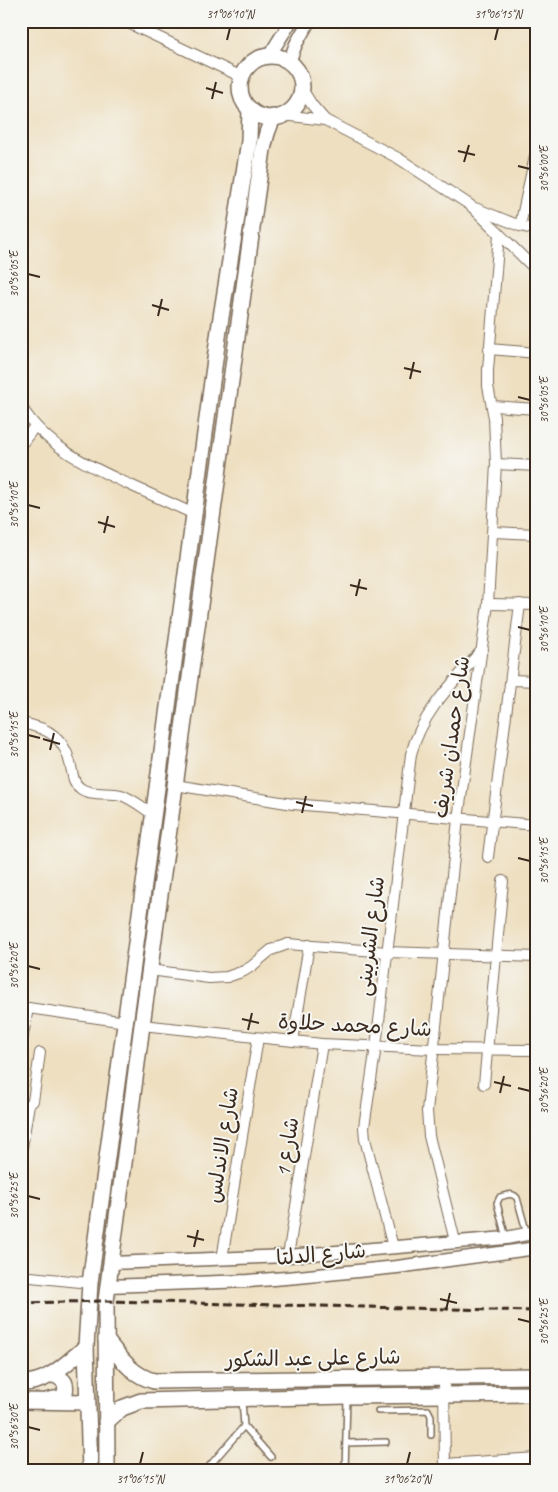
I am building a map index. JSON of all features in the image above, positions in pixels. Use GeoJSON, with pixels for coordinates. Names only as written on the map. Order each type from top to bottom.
{"type":"FeatureCollection","features":[{"type":"Feature","properties":{"kind":"main road"},"geometry":{"type":"LineString","coordinates":[[269,56],[280,57],[294,66],[300,76],[302,89],[298,102],[289,112],[278,116],[260,116],[246,104],[241,91],[242,77],[255,60],[269,56]]}},
{"type":"Feature","properties":{"kind":"main road"},"geometry":{"type":"LineString","coordinates":[[90,1471],[86,1347],[90,1283],[219,330],[249,141],[250,109]]}},
{"type":"Feature","properties":{"kind":"main road"},"geometry":{"type":"LineString","coordinates":[[107,1471],[106,1301],[142,1024],[263,149],[267,133],[278,116]]}},
{"type":"Feature","properties":{"kind":"main road"},"geometry":{"type":"LineString","coordinates":[[150,838],[168,840]]}},
{"type":"Feature","properties":{"kind":"main road"},"geometry":{"type":"LineString","coordinates":[[106,1340],[128,1367],[140,1376],[136,1387],[141,1401]]}},
{"type":"Feature","properties":{"kind":"main road"},"geometry":{"type":"LineString","coordinates":[[21,1383],[39,1381],[53,1374],[86,1347]]}},
{"type":"Feature","properties":{"kind":"main road"},"geometry":{"type":"LineString","coordinates":[[40,1401],[56,1400],[64,1397],[65,1384],[62,1378],[53,1374]]}},
{"type":"Feature","properties":{"kind":"main road","name":"شارع على عبد الشكور"},"geometry":{"type":"LineString","coordinates":[[140,1376],[154,1381],[537,1376]]}},
{"type":"Feature","properties":{"kind":"main road","name":"شارع على عبد الشكور"},"geometry":{"type":"LineString","coordinates":[[106,1422],[122,1408],[141,1401],[537,1394]]}},
{"type":"Feature","properties":{"kind":"main road"},"geometry":{"type":"LineString","coordinates":[[21,1401],[87,1402]]}},
{"type":"Feature","properties":{"kind":"street"},"geometry":{"type":"LineString","coordinates":[[21,26],[22,21]]}},
{"type":"Feature","properties":{"kind":"street"},"geometry":{"type":"LineString","coordinates":[[124,21],[242,77]]}},
{"type":"Feature","properties":{"kind":"street"},"geometry":{"type":"LineString","coordinates":[[269,56],[292,21]]}},
{"type":"Feature","properties":{"kind":"street"},"geometry":{"type":"LineString","coordinates":[[289,62],[296,44],[309,21]]}},
{"type":"Feature","properties":{"kind":"street"},"geometry":{"type":"LineString","coordinates":[[302,89],[312,105],[325,120]]}},
{"type":"Feature","properties":{"kind":"street"},"geometry":{"type":"LineString","coordinates":[[278,116],[304,116],[325,120],[398,158],[470,205],[520,226],[537,230]]}},
{"type":"Feature","properties":{"kind":"street"},"geometry":{"type":"LineString","coordinates":[[520,226],[537,147]]}},
{"type":"Feature","properties":{"kind":"street"},"geometry":{"type":"LineString","coordinates":[[470,205],[537,271]]}},
{"type":"Feature","properties":{"kind":"street","name":"شارع حمدان شريف"},"geometry":{"type":"LineString","coordinates":[[460,1241],[429,1136],[427,1099],[458,819],[488,604],[496,464],[494,418],[488,386],[489,349],[499,234]]}},
{"type":"Feature","properties":{"kind":"street"},"geometry":{"type":"LineString","coordinates":[[489,349],[537,353]]}},
{"type":"Feature","properties":{"kind":"street"},"geometry":{"type":"LineString","coordinates":[[21,406],[35,426],[72,457],[194,514]]}},
{"type":"Feature","properties":{"kind":"street"},"geometry":{"type":"LineString","coordinates":[[492,406],[537,409]]}},
{"type":"Feature","properties":{"kind":"street"},"geometry":{"type":"LineString","coordinates":[[21,445],[35,426]]}},
{"type":"Feature","properties":{"kind":"street"},"geometry":{"type":"LineString","coordinates":[[496,464],[537,466]]}},
{"type":"Feature","properties":{"kind":"street"},"geometry":{"type":"LineString","coordinates":[[493,532],[537,534]]}},
{"type":"Feature","properties":{"kind":"street"},"geometry":{"type":"LineString","coordinates":[[488,604],[537,604]]}},
{"type":"Feature","properties":{"kind":"street"},"geometry":{"type":"LineString","coordinates":[[488,857],[520,604]]}},
{"type":"Feature","properties":{"kind":"street","name":"شارع الشربينى"},"geometry":{"type":"LineString","coordinates":[[393,1247],[364,1133],[411,754],[419,729],[432,707],[483,649]]}},
{"type":"Feature","properties":{"kind":"street"},"geometry":{"type":"LineString","coordinates":[[511,680],[537,681]]}},
{"type":"Feature","properties":{"kind":"street"},"geometry":{"type":"LineString","coordinates":[[21,723],[43,728],[58,739],[68,754],[73,778],[80,789],[88,792],[120,795],[154,815]]}},
{"type":"Feature","properties":{"kind":"street"},"geometry":{"type":"LineString","coordinates":[[175,785],[293,804],[537,825]]}},
{"type":"Feature","properties":{"kind":"street"},"geometry":{"type":"LineString","coordinates":[[484,1084],[503,881]]}},
{"type":"Feature","properties":{"kind":"street"},"geometry":{"type":"LineString","coordinates":[[150,970],[209,978],[227,977],[252,966],[276,947],[288,944],[387,952],[537,957]]}},
{"type":"Feature","properties":{"kind":"street"},"geometry":{"type":"LineString","coordinates":[[293,1041],[309,945]]}},
{"type":"Feature","properties":{"kind":"street"},"geometry":{"type":"LineString","coordinates":[[21,1046],[25,1007],[126,1022]]}},
{"type":"Feature","properties":{"kind":"street","name":"شارع محمد حلاوة"},"geometry":{"type":"LineString","coordinates":[[142,1024],[322,1044],[537,1052]]}},
{"type":"Feature","properties":{"kind":"street","name":"شارع الاندلس"},"geometry":{"type":"LineString","coordinates":[[222,1259],[258,1038]]}},
{"type":"Feature","properties":{"kind":"street","name":"شارع 1"},"geometry":{"type":"LineString","coordinates":[[288,1256],[322,1044]]}},
{"type":"Feature","properties":{"kind":"street"},"geometry":{"type":"LineString","coordinates":[[21,1153],[25,1103],[33,1101],[40,1052]]}},
{"type":"Feature","properties":{"kind":"street"},"geometry":{"type":"LineString","coordinates":[[537,1052],[537,1076]]}},
{"type":"Feature","properties":{"kind":"street"},"geometry":{"type":"LineString","coordinates":[[532,1233],[534,1248]]}},
{"type":"Feature","properties":{"kind":"street","name":"شارع الدلتا"},"geometry":{"type":"LineString","coordinates":[[111,1263],[288,1256],[508,1238],[532,1233]]}},
{"type":"Feature","properties":{"kind":"street"},"geometry":{"type":"LineString","coordinates":[[508,1238],[514,1252]]}},
{"type":"Feature","properties":{"kind":"street"},"geometry":{"type":"LineString","coordinates":[[460,1241],[468,1257]]}},
{"type":"Feature","properties":{"kind":"street","name":"شارع الدلتا"},"geometry":{"type":"LineString","coordinates":[[108,1286],[268,1279],[348,1273],[534,1248]]}},
{"type":"Feature","properties":{"kind":"street"},"geometry":{"type":"LineString","coordinates":[[191,1261],[192,1282]]}},
{"type":"Feature","properties":{"kind":"street"},"geometry":{"type":"LineString","coordinates":[[21,1276],[90,1283]]}},
{"type":"Feature","properties":{"kind":"street"},"geometry":{"type":"LineString","coordinates":[[444,1378],[447,1469],[537,1458]]}},
{"type":"Feature","properties":{"kind":"lane"},"geometry":{"type":"LineString","coordinates":[[508,1238],[497,1203],[500,1197],[509,1194],[513,1194],[517,1198],[532,1233]]}},
{"type":"Feature","properties":{"kind":"lane"},"geometry":{"type":"LineString","coordinates":[[345,1471],[347,1396]]}},
{"type":"Feature","properties":{"kind":"lane"},"geometry":{"type":"LineString","coordinates":[[242,1398],[244,1426],[271,1456]]}},
{"type":"Feature","properties":{"kind":"lane"},"geometry":{"type":"LineString","coordinates":[[378,1411],[426,1410],[431,1414],[431,1436]]}},
{"type":"Feature","properties":{"kind":"lane"},"geometry":{"type":"LineString","coordinates":[[431,1420],[445,1420]]}},
{"type":"Feature","properties":{"kind":"lane"},"geometry":{"type":"LineString","coordinates":[[205,1471],[244,1426]]}},
{"type":"Feature","properties":{"kind":"lane"},"geometry":{"type":"LineString","coordinates":[[346,1443],[386,1442]]}},
{"type":"Feature","properties":{"kind":"railway"},"geometry":{"type":"LineString","coordinates":[[21,1303],[106,1301],[537,1311]]}}]}
